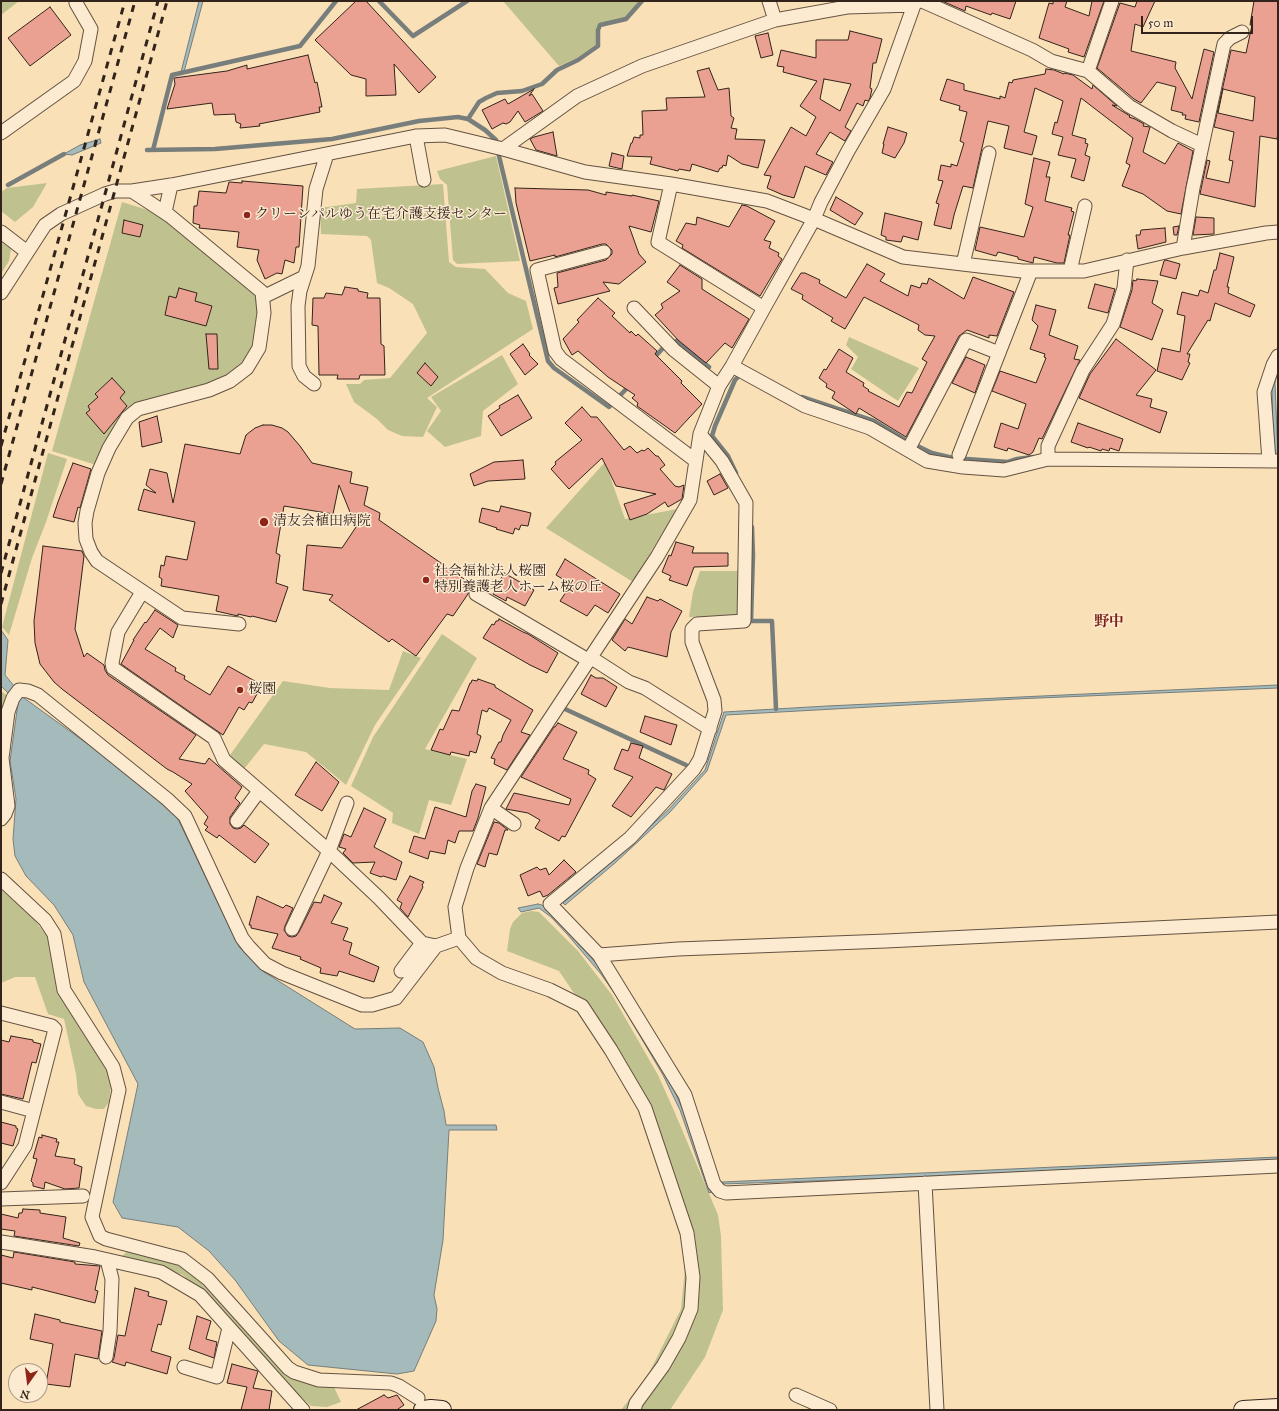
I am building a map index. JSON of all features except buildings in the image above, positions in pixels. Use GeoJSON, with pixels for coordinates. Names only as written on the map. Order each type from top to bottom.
{"type":"FeatureCollection","features":[{"type":"Feature","properties":{"kind":"main road"},"geometry":{"type":"LineString","coordinates":[[420,1404],[431,1409],[442,1410]]}},
{"type":"Feature","properties":{"kind":"main road"},"geometry":{"type":"LineString","coordinates":[[1243,1410],[1278,1408]]}},
{"type":"Feature","properties":{"kind":"street"},"geometry":{"type":"LineString","coordinates":[[769,1],[775,20]]}},
{"type":"Feature","properties":{"kind":"street"},"geometry":{"type":"LineString","coordinates":[[1088,71],[1112,1]]}},
{"type":"Feature","properties":{"kind":"street"},"geometry":{"type":"LineString","coordinates":[[634,1410],[636,1403],[663,1366],[679,1338],[691,1309],[693,1277],[687,1233],[645,1108],[612,1050],[582,1006],[550,990],[502,973],[476,958],[459,938],[455,907],[467,868],[491,808],[657,557],[690,500],[700,434],[719,386],[732,366],[814,219],[821,202],[848,151],[884,89],[918,2]]}},
{"type":"Feature","properties":{"kind":"street"},"geometry":{"type":"LineString","coordinates":[[503,149],[577,96],[642,66],[775,20],[847,7],[918,2],[1032,50],[1051,61],[1088,71],[1129,106],[1172,131],[1202,145]]}},
{"type":"Feature","properties":{"kind":"street"},"geometry":{"type":"LineString","coordinates":[[1,133],[74,81],[85,61],[91,29],[76,3]]}},
{"type":"Feature","properties":{"kind":"street"},"geometry":{"type":"LineString","coordinates":[[1183,248],[1193,188],[1224,44],[1230,38],[1242,32]]}},
{"type":"Feature","properties":{"kind":"street"},"geometry":{"type":"LineString","coordinates":[[1,292],[45,225],[61,214],[105,194],[115,191],[132,191],[171,185],[416,136],[445,135],[503,149],[585,172],[671,184],[767,201],[814,219],[903,257],[1022,271],[1084,271],[1126,260],[1183,248],[1278,232]]}},
{"type":"Feature","properties":{"kind":"street"},"geometry":{"type":"LineString","coordinates":[[416,136],[424,180]]}},
{"type":"Feature","properties":{"kind":"street"},"geometry":{"type":"LineString","coordinates":[[963,264],[989,153]]}},
{"type":"Feature","properties":{"kind":"street"},"geometry":{"type":"LineString","coordinates":[[314,384],[304,376],[299,366],[298,306],[300,291],[308,266],[316,189],[327,154]]}},
{"type":"Feature","properties":{"kind":"street"},"geometry":{"type":"LineString","coordinates":[[671,184],[658,242],[764,308]]}},
{"type":"Feature","properties":{"kind":"street"},"geometry":{"type":"LineString","coordinates":[[165,212],[171,185]]}},
{"type":"Feature","properties":{"kind":"street"},"geometry":{"type":"LineString","coordinates":[[132,191],[165,212],[262,292],[264,314],[259,348],[247,368],[230,381],[209,390],[138,409],[127,418],[109,448],[98,474],[85,523],[86,539],[91,552],[97,561],[182,618],[239,624]]}},
{"type":"Feature","properties":{"kind":"street"},"geometry":{"type":"LineString","coordinates":[[1070,271],[1085,206]]}},
{"type":"Feature","properties":{"kind":"street"},"geometry":{"type":"LineString","coordinates":[[1,232],[27,252]]}},
{"type":"Feature","properties":{"kind":"street"},"geometry":{"type":"LineString","coordinates":[[604,252],[537,270],[555,351],[561,359],[696,461]]}},
{"type":"Feature","properties":{"kind":"street"},"geometry":{"type":"LineString","coordinates":[[1048,460],[1048,446],[1083,370],[1113,324],[1124,288],[1126,260]]}},
{"type":"Feature","properties":{"kind":"street"},"geometry":{"type":"LineString","coordinates":[[959,455],[1031,271]]}},
{"type":"Feature","properties":{"kind":"street"},"geometry":{"type":"LineString","coordinates":[[263,297],[304,276]]}},
{"type":"Feature","properties":{"kind":"street"},"geometry":{"type":"LineString","coordinates":[[634,308],[674,350],[719,386]]}},
{"type":"Feature","properties":{"kind":"street"},"geometry":{"type":"LineString","coordinates":[[908,450],[966,340],[999,353]]}},
{"type":"Feature","properties":{"kind":"street"},"geometry":{"type":"LineString","coordinates":[[732,366],[805,406],[870,428],[927,461],[970,468],[1004,470],[1048,460],[1273,461],[1264,392],[1272,365],[1278,356]]}},
{"type":"Feature","properties":{"kind":"street"},"geometry":{"type":"LineString","coordinates":[[700,434],[722,461],[746,503],[744,621],[697,624],[692,629],[692,642],[714,700],[715,711],[710,729],[700,759],[694,769],[630,838],[550,904],[599,955],[685,1094],[714,1184],[720,1191],[726,1193],[1278,1166]]}},
{"type":"Feature","properties":{"kind":"street"},"geometry":{"type":"LineString","coordinates":[[142,592],[118,632],[112,663],[113,668],[214,738],[224,760],[330,851],[379,898],[422,943],[436,946],[459,938]]}},
{"type":"Feature","properties":{"kind":"street"},"geometry":{"type":"LineString","coordinates":[[476,594],[629,682],[645,688],[710,729]]}},
{"type":"Feature","properties":{"kind":"street"},"geometry":{"type":"LineString","coordinates":[[1,819],[6,814],[8,806],[2,758],[8,712],[13,698],[19,690],[28,691],[38,695],[167,799],[185,816],[242,938],[266,964],[282,973],[362,1005],[372,1005],[396,998],[436,946]]}},
{"type":"Feature","properties":{"kind":"street"},"geometry":{"type":"LineString","coordinates":[[237,821],[259,791]]}},
{"type":"Feature","properties":{"kind":"street"},"geometry":{"type":"LineString","coordinates":[[292,930],[330,851],[347,803]]}},
{"type":"Feature","properties":{"kind":"street"},"geometry":{"type":"LineString","coordinates":[[491,808],[514,824]]}},
{"type":"Feature","properties":{"kind":"street"},"geometry":{"type":"LineString","coordinates":[[1,879],[45,920],[54,934],[64,990],[113,1067],[119,1090],[92,1217],[100,1236],[106,1239],[182,1258],[208,1279],[288,1368],[294,1372],[319,1380],[391,1383],[399,1386],[420,1404]]}},
{"type":"Feature","properties":{"kind":"street"},"geometry":{"type":"LineString","coordinates":[[599,955],[678,949],[886,941],[1278,922]]}},
{"type":"Feature","properties":{"kind":"street"},"geometry":{"type":"LineString","coordinates":[[401,971],[422,943]]}},
{"type":"Feature","properties":{"kind":"street"},"geometry":{"type":"LineString","coordinates":[[1,1013],[52,1026],[55,1029],[25,1146],[1,1183]]}},
{"type":"Feature","properties":{"kind":"street"},"geometry":{"type":"LineString","coordinates":[[1,1102],[34,1111]]}},
{"type":"Feature","properties":{"kind":"street"},"geometry":{"type":"LineString","coordinates":[[925,1183],[937,1410]]}},
{"type":"Feature","properties":{"kind":"street"},"geometry":{"type":"LineString","coordinates":[[1,1199],[83,1196]]}},
{"type":"Feature","properties":{"kind":"street"},"geometry":{"type":"LineString","coordinates":[[1,1242],[107,1260],[161,1272],[200,1296],[303,1410]]}},
{"type":"Feature","properties":{"kind":"street"},"geometry":{"type":"LineString","coordinates":[[106,1357],[110,1331],[112,1279],[107,1260]]}},
{"type":"Feature","properties":{"kind":"street"},"geometry":{"type":"LineString","coordinates":[[184,1367],[217,1377],[229,1328]]}},
{"type":"Feature","properties":{"kind":"street"},"geometry":{"type":"LineString","coordinates":[[796,1395],[830,1410]]}},
{"type":"Feature","properties":{"kind":"green space"},"geometry":{"type":"Polygon","coordinates":[[[1,1],[19,1],[1,15],[1,1]]]}},
{"type":"Feature","properties":{"kind":"green space"},"geometry":{"type":"Polygon","coordinates":[[[503,1],[640,1],[626,18],[599,24],[596,28],[596,45],[577,58],[559,66],[503,1]]]}},
{"type":"Feature","properties":{"kind":"green space"},"geometry":{"type":"Polygon","coordinates":[[[496,156],[520,261],[457,264],[453,260],[447,185],[440,179],[437,171],[496,156]]]}},
{"type":"Feature","properties":{"kind":"green space"},"geometry":{"type":"Polygon","coordinates":[[[47,183],[33,207],[15,222],[1,211],[1,192],[7,188],[47,183]]]}},
{"type":"Feature","properties":{"kind":"green space"},"geometry":{"type":"Polygon","coordinates":[[[443,184],[449,262],[456,267],[485,269],[508,293],[526,301],[533,329],[427,398],[437,407],[423,437],[402,436],[388,430],[377,419],[354,402],[346,384],[360,384],[364,380],[390,378],[427,333],[413,304],[389,288],[377,283],[371,240],[367,236],[321,234],[320,208],[356,203],[357,189],[443,184]]]}},
{"type":"Feature","properties":{"kind":"green space"},"geometry":{"type":"Polygon","coordinates":[[[122,202],[151,211],[175,228],[257,294],[261,315],[256,348],[244,365],[226,379],[143,403],[96,465],[52,451],[122,202]]]}},
{"type":"Feature","properties":{"kind":"green space"},"geometry":{"type":"Polygon","coordinates":[[[1,242],[11,249],[9,261],[1,274],[1,242]]]}},
{"type":"Feature","properties":{"kind":"green space"},"geometry":{"type":"Polygon","coordinates":[[[849,337],[919,368],[898,401],[851,369],[858,357],[846,345],[849,337]]]}},
{"type":"Feature","properties":{"kind":"green space"},"geometry":{"type":"Polygon","coordinates":[[[502,355],[518,384],[483,411],[481,436],[445,447],[427,431],[441,411],[431,397],[502,355]]]}},
{"type":"Feature","properties":{"kind":"green space"},"geometry":{"type":"Polygon","coordinates":[[[48,453],[67,459],[32,558],[9,635],[2,627],[48,453]]]}},
{"type":"Feature","properties":{"kind":"green space"},"geometry":{"type":"Polygon","coordinates":[[[605,462],[625,519],[677,509],[633,582],[546,528],[605,462]]]}},
{"type":"Feature","properties":{"kind":"green space"},"geometry":{"type":"Polygon","coordinates":[[[700,571],[741,571],[738,616],[689,617],[693,592],[700,571]]]}},
{"type":"Feature","properties":{"kind":"green space"},"geometry":{"type":"Polygon","coordinates":[[[442,634],[477,658],[425,749],[467,759],[451,805],[429,800],[419,834],[392,823],[393,813],[351,786],[373,737],[442,634]]]}},
{"type":"Feature","properties":{"kind":"green space"},"geometry":{"type":"Polygon","coordinates":[[[403,651],[421,658],[375,725],[346,785],[306,752],[264,744],[244,769],[230,755],[283,681],[330,688],[389,690],[403,651]]]}},
{"type":"Feature","properties":{"kind":"green space"},"geometry":{"type":"Polygon","coordinates":[[[1,691],[9,697],[1,737],[1,691]]]}},
{"type":"Feature","properties":{"kind":"green space"},"geometry":{"type":"Polygon","coordinates":[[[1,890],[25,907],[49,939],[57,970],[104,1061],[111,1085],[109,1102],[104,1109],[96,1109],[86,1106],[78,1094],[76,1074],[64,1019],[48,1014],[35,977],[15,977],[1,983],[1,890]]]}},
{"type":"Feature","properties":{"kind":"green space"},"geometry":{"type":"Polygon","coordinates":[[[531,911],[539,912],[578,951],[612,995],[658,1075],[718,1215],[721,1236],[723,1310],[705,1357],[670,1410],[621,1410],[647,1377],[681,1309],[687,1248],[658,1148],[622,1064],[559,971],[507,951],[510,929],[513,922],[522,913],[531,911]]]}},
{"type":"Feature","properties":{"kind":"green space"},"geometry":{"type":"Polygon","coordinates":[[[128,1251],[180,1266],[196,1277],[274,1362],[333,1385],[341,1402],[327,1407],[311,1406],[283,1380],[183,1275],[122,1256],[128,1251]]]}},
{"type":"Feature","properties":{"kind":"shaded area"},"geometry":{"type":"Polygon","coordinates":[[[199,1],[203,1],[184,72],[181,72],[199,1]]]}},
{"type":"Feature","properties":{"kind":"shaded area"},"geometry":{"type":"Polygon","coordinates":[[[100,139],[101,143],[72,155],[64,154],[80,145],[100,139]]]}},
{"type":"Feature","properties":{"kind":"shaded area"},"geometry":{"type":"Polygon","coordinates":[[[1278,370],[1275,383],[1278,457],[1273,457],[1272,383],[1278,370]]]}},
{"type":"Feature","properties":{"kind":"shaded area"},"geometry":{"type":"Polygon","coordinates":[[[1,630],[8,640],[5,675],[24,698],[114,763],[177,817],[239,947],[264,972],[355,1029],[400,1028],[423,1042],[434,1067],[446,1125],[496,1125],[497,1130],[449,1130],[443,1240],[434,1295],[437,1309],[436,1321],[414,1371],[397,1374],[308,1365],[279,1341],[235,1280],[209,1251],[178,1227],[122,1218],[113,1202],[138,1084],[84,982],[73,935],[54,905],[26,876],[15,856],[13,839],[16,799],[10,761],[18,703],[1,686],[1,630]]]}},
{"type":"Feature","properties":{"kind":"shaded area"},"geometry":{"type":"Polygon","coordinates":[[[1278,685],[1278,688],[1015,699],[726,715],[707,771],[670,812],[615,863],[565,905],[563,903],[616,858],[668,810],[705,770],[724,712],[1278,685]]]}},
{"type":"Feature","properties":{"kind":"shaded area"},"geometry":{"type":"Polygon","coordinates":[[[538,904],[545,906],[603,971],[672,1085],[685,1115],[712,1192],[709,1193],[680,1110],[663,1075],[617,997],[601,974],[551,917],[539,908],[521,912],[518,908],[538,904]]]}},
{"type":"Feature","properties":{"kind":"shaded area"},"geometry":{"type":"Polygon","coordinates":[[[1278,1157],[1278,1160],[871,1179],[722,1184],[722,1182],[1278,1157]]]}},
{"type":"Feature","properties":{"kind":"waterway"},"geometry":{"type":"LineString","coordinates":[[153,150],[172,75],[300,46],[336,1]]}},
{"type":"Feature","properties":{"kind":"waterway"},"geometry":{"type":"LineString","coordinates":[[379,1],[413,36],[467,1]]}},
{"type":"Feature","properties":{"kind":"waterway"},"geometry":{"type":"LineString","coordinates":[[468,119],[479,102],[486,98],[497,93],[522,91],[542,84],[557,70],[578,60],[598,46],[598,30],[600,25],[626,19],[642,1]]}},
{"type":"Feature","properties":{"kind":"waterway"},"geometry":{"type":"LineString","coordinates":[[147,150],[215,149],[332,139],[419,121],[458,117],[468,119],[485,130],[496,140],[548,361],[554,368],[609,407],[630,385]]}},
{"type":"Feature","properties":{"kind":"waterway"},"geometry":{"type":"LineString","coordinates":[[8,185],[64,154]]}},
{"type":"Feature","properties":{"kind":"waterway"},"geometry":{"type":"LineString","coordinates":[[652,360],[663,348],[676,341],[709,367]]}},
{"type":"Feature","properties":{"kind":"waterway"},"geometry":{"type":"LineString","coordinates":[[736,473],[728,456],[712,436],[735,380],[742,373]]}},
{"type":"Feature","properties":{"kind":"waterway"},"geometry":{"type":"LineString","coordinates":[[802,397],[874,421],[905,440],[932,453],[953,458],[1008,462],[1033,457]]}},
{"type":"Feature","properties":{"kind":"waterway"},"geometry":{"type":"LineString","coordinates":[[752,527],[753,555],[751,621],[772,621],[776,709]]}},
{"type":"Feature","properties":{"kind":"waterway"},"geometry":{"type":"LineString","coordinates":[[565,709],[686,765]]}},
{"type":"Feature","properties":{"kind":"railway"},"geometry":{"type":"LineString","coordinates":[[1,446],[125,1]]}},
{"type":"Feature","properties":{"kind":"railway"},"geometry":{"type":"LineString","coordinates":[[1,484],[135,1]]}},
{"type":"Feature","properties":{"kind":"railway"},"geometry":{"type":"LineString","coordinates":[[1,573],[158,1]]}},
{"type":"Feature","properties":{"kind":"railway"},"geometry":{"type":"LineString","coordinates":[[1,604],[167,1]]}},
{"type":"Feature","properties":{"kind":"place","name":"クリーンパルゆう在宅介護支援センター"},"geometry":{"type":"Point","coordinates":[247,215]}},
{"type":"Feature","properties":{"kind":"place","name":"清友会植田病院"},"geometry":{"type":"Point","coordinates":[264,522]}},
{"type":"Feature","properties":{"kind":"place","name":"社会福祉法人桜園 特別養護老人ホーム桜の丘"},"geometry":{"type":"Point","coordinates":[426,580]}},
{"type":"Feature","properties":{"kind":"place","name":"桜園"},"geometry":{"type":"Point","coordinates":[240,690]}},
{"type":"Feature","properties":{"kind":"district","name":"野中"},"geometry":{"type":"Point","coordinates":[1109,622]}}]}
